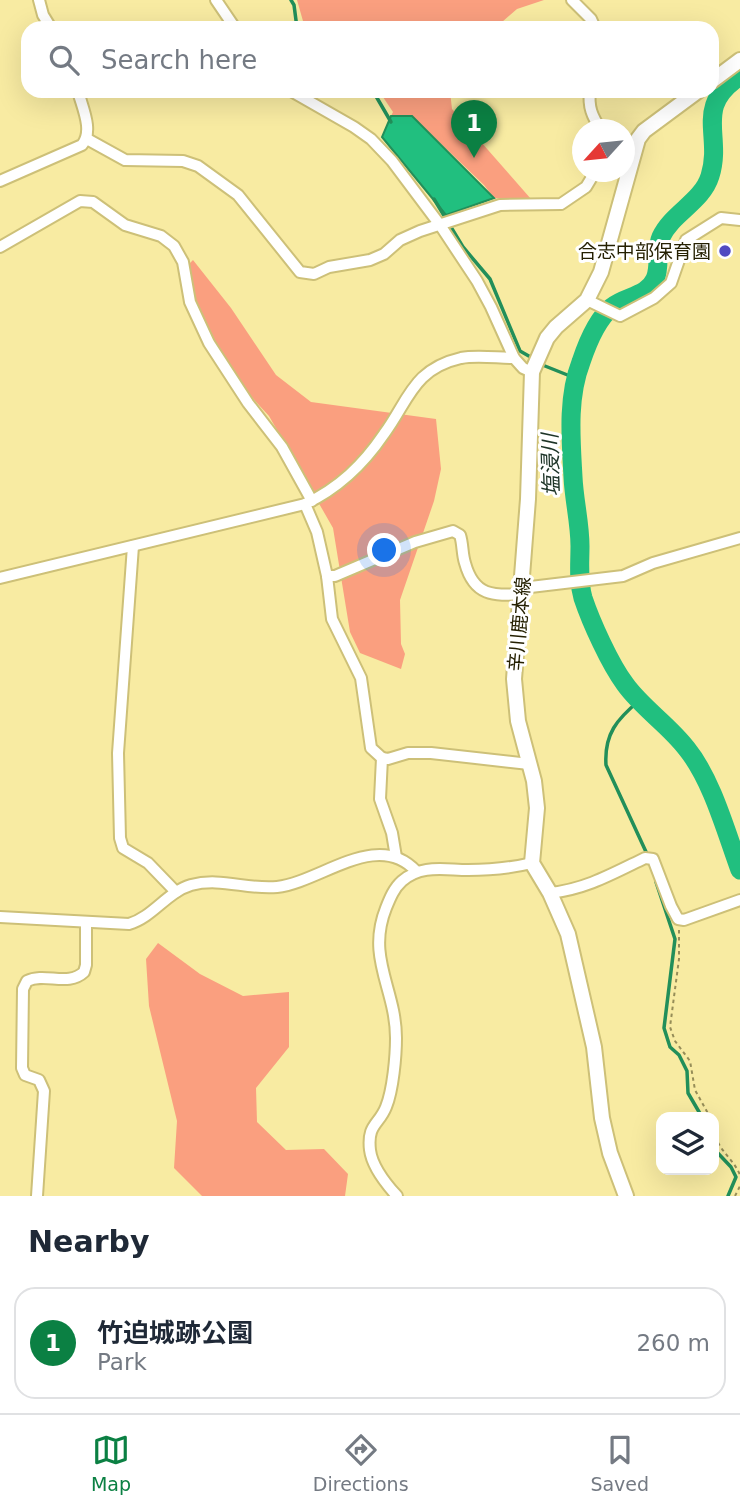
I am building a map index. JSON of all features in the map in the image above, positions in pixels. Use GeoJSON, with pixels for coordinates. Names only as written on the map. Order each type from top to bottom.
{"type":"FeatureCollection","features":[{"type":"Feature","properties":{"kind":"main road"},"geometry":{"type":"LineString","coordinates":[[719,76],[740,60]]}},
{"type":"Feature","properties":{"kind":"main road"},"geometry":{"type":"LineString","coordinates":[[635,136],[689,98]]}},
{"type":"Feature","properties":{"kind":"main road"},"geometry":{"type":"LineString","coordinates":[[535,364],[556,327],[587,300],[601,272],[622,182]]}},
{"type":"Feature","properties":{"kind":"main road","name":"辛川鹿本線"},"geometry":{"type":"LineString","coordinates":[[532,863],[537,808],[534,781],[515,703],[514,679],[522,591],[535,364]]}},
{"type":"Feature","properties":{"kind":"main road"},"geometry":{"type":"LineString","coordinates":[[532,863],[550,893],[568,934],[594,1047],[596,1076],[610,1153],[626,1196]]}},
{"type":"Feature","properties":{"kind":"street"},"geometry":{"type":"LineString","coordinates":[[39,0],[47,21]]}},
{"type":"Feature","properties":{"kind":"street"},"geometry":{"type":"LineString","coordinates":[[216,0],[230,21]]}},
{"type":"Feature","properties":{"kind":"street"},"geometry":{"type":"LineString","coordinates":[[572,0],[592,21]]}},
{"type":"Feature","properties":{"kind":"street"},"geometry":{"type":"LineString","coordinates":[[0,181],[82,145],[88,132],[80,98]]}},
{"type":"Feature","properties":{"kind":"street"},"geometry":{"type":"LineString","coordinates":[[304,98],[371,139],[392,161],[440,225],[482,289],[514,358],[523,368],[535,364]]}},
{"type":"Feature","properties":{"kind":"street"},"geometry":{"type":"LineString","coordinates":[[589,98],[594,119]]}},
{"type":"Feature","properties":{"kind":"street"},"geometry":{"type":"LineString","coordinates":[[87,139],[125,160],[183,162],[198,166],[238,195],[300,272],[308,275],[329,267],[370,260],[384,254],[400,240],[500,205],[561,204],[589,182]]}},
{"type":"Feature","properties":{"kind":"street"},"geometry":{"type":"LineString","coordinates":[[0,247],[80,201],[93,202],[125,225],[170,241],[183,262],[190,302],[209,342],[248,403],[282,447],[309,503],[327,576],[332,619],[361,678],[370,748],[382,758],[388,759],[408,753],[431,753],[529,765]]}},
{"type":"Feature","properties":{"kind":"street"},"geometry":{"type":"LineString","coordinates":[[587,300],[620,316],[654,298],[671,283],[686,240],[721,218],[740,220]]}},
{"type":"Feature","properties":{"kind":"street"},"geometry":{"type":"LineString","coordinates":[[0,578],[309,503],[336,487],[356,470],[385,433],[423,375],[441,365],[463,358],[514,358]]}},
{"type":"Feature","properties":{"kind":"street"},"geometry":{"type":"LineString","coordinates":[[327,576],[335,576],[415,542],[453,531],[460,535],[465,562],[479,589],[498,596],[623,576],[653,563],[740,538]]}},
{"type":"Feature","properties":{"kind":"street"},"geometry":{"type":"LineString","coordinates":[[133,546],[118,753],[120,838],[123,848],[148,863],[176,892]]}},
{"type":"Feature","properties":{"kind":"street"},"geometry":{"type":"LineString","coordinates":[[382,758],[380,799],[392,834],[396,857]]}},
{"type":"Feature","properties":{"kind":"street"},"geometry":{"type":"LineString","coordinates":[[0,917],[129,924],[141,921],[176,892],[207,882],[259,887],[286,886],[360,858],[378,854],[396,857],[407,862],[416,871]]}},
{"type":"Feature","properties":{"kind":"street"},"geometry":{"type":"LineString","coordinates":[[550,893],[574,890],[645,858],[653,859],[678,919],[684,920],[740,900]]}},
{"type":"Feature","properties":{"kind":"street"},"geometry":{"type":"LineString","coordinates":[[397,1196],[378,1170],[370,1153],[373,1124],[386,1109],[396,1041],[395,1015],[380,959],[377,934],[390,896],[401,882],[416,871],[435,868],[508,869],[532,863]]}},
{"type":"Feature","properties":{"kind":"street"},"geometry":{"type":"LineString","coordinates":[[37,1196],[44,1091],[39,1080],[25,1075],[22,1068],[23,989],[27,981],[34,977],[71,980],[84,972],[86,923]]}},
{"type":"Feature","properties":{"kind":"path"},"geometry":{"type":"LineString","coordinates":[[678,919],[681,935],[670,1027],[675,1041],[690,1061],[695,1090],[707,1112]]}},
{"type":"Feature","properties":{"kind":"path"},"geometry":{"type":"LineString","coordinates":[[719,1147],[736,1165],[740,1175]]}},
{"type":"Feature","properties":{"kind":"path"},"geometry":{"type":"LineString","coordinates":[[735,1196],[740,1186]]}},
{"type":"Feature","properties":{"kind":"shaded area"},"geometry":{"type":"Polygon","coordinates":[[[297,0],[544,0],[517,9],[503,21],[303,21],[297,0]]]}},
{"type":"Feature","properties":{"kind":"shaded area"},"geometry":{"type":"Polygon","coordinates":[[[384,98],[451,98],[452,109],[531,199],[494,198],[484,185],[412,116],[391,116],[393,112],[384,98]]]}},
{"type":"Feature","properties":{"kind":"shaded area"},"geometry":{"type":"Polygon","coordinates":[[[391,116],[412,116],[494,198],[446,215],[382,137],[391,116]]]}},
{"type":"Feature","properties":{"kind":"shaded area"},"geometry":{"type":"Polygon","coordinates":[[[193,260],[231,308],[276,375],[311,402],[436,419],[441,469],[434,501],[400,600],[401,644],[405,654],[401,669],[360,653],[350,632],[333,528],[269,416],[236,380],[210,340],[183,270],[193,260]]]}},
{"type":"Feature","properties":{"kind":"shaded area"},"geometry":{"type":"Polygon","coordinates":[[[158,943],[200,974],[243,996],[289,992],[289,1047],[256,1088],[257,1122],[286,1150],[324,1149],[348,1174],[345,1196],[202,1196],[174,1168],[177,1121],[149,1006],[146,959],[158,943]]]}},
{"type":"Feature","properties":{"kind":"waterway"},"geometry":{"type":"LineString","coordinates":[[291,0],[296,21]]}},
{"type":"Feature","properties":{"kind":"waterway","name":"塩浸川"},"geometry":{"type":"LineString","coordinates":[[719,97],[740,76]]}},
{"type":"Feature","properties":{"kind":"waterway"},"geometry":{"type":"LineString","coordinates":[[377,98],[391,122]]}},
{"type":"Feature","properties":{"kind":"waterway","name":"塩浸川"},"geometry":{"type":"LineString","coordinates":[[718,98],[713,110],[714,147],[710,176],[701,193],[672,221],[661,237],[658,269],[651,285],[641,293],[617,303],[597,325],[577,376],[571,434],[580,537],[580,585],[586,608],[619,676],[639,701],[680,740],[696,762],[718,807],[740,870]]}},
{"type":"Feature","properties":{"kind":"waterway"},"geometry":{"type":"LineString","coordinates":[[434,199],[463,247],[490,279],[520,351],[534,359]]}},
{"type":"Feature","properties":{"kind":"waterway"},"geometry":{"type":"LineString","coordinates":[[540,364],[575,378]]}},
{"type":"Feature","properties":{"kind":"waterway"},"geometry":{"type":"LineString","coordinates":[[640,700],[614,728],[607,744],[606,765],[647,854]]}},
{"type":"Feature","properties":{"kind":"waterway"},"geometry":{"type":"LineString","coordinates":[[656,882],[675,939],[664,1028],[670,1047],[679,1055],[687,1071],[688,1093],[699,1112]]}},
{"type":"Feature","properties":{"kind":"waterway"},"geometry":{"type":"LineString","coordinates":[[719,1154],[736,1177],[728,1196]]}},
{"type":"Feature","properties":{"kind":"place","name":"竹迫城跡公園"},"geometry":{"type":"Point","coordinates":[474,158]}},
{"type":"Feature","properties":{"kind":"place","name":"合志中部保育園"},"geometry":{"type":"Point","coordinates":[725,251]}}]}
